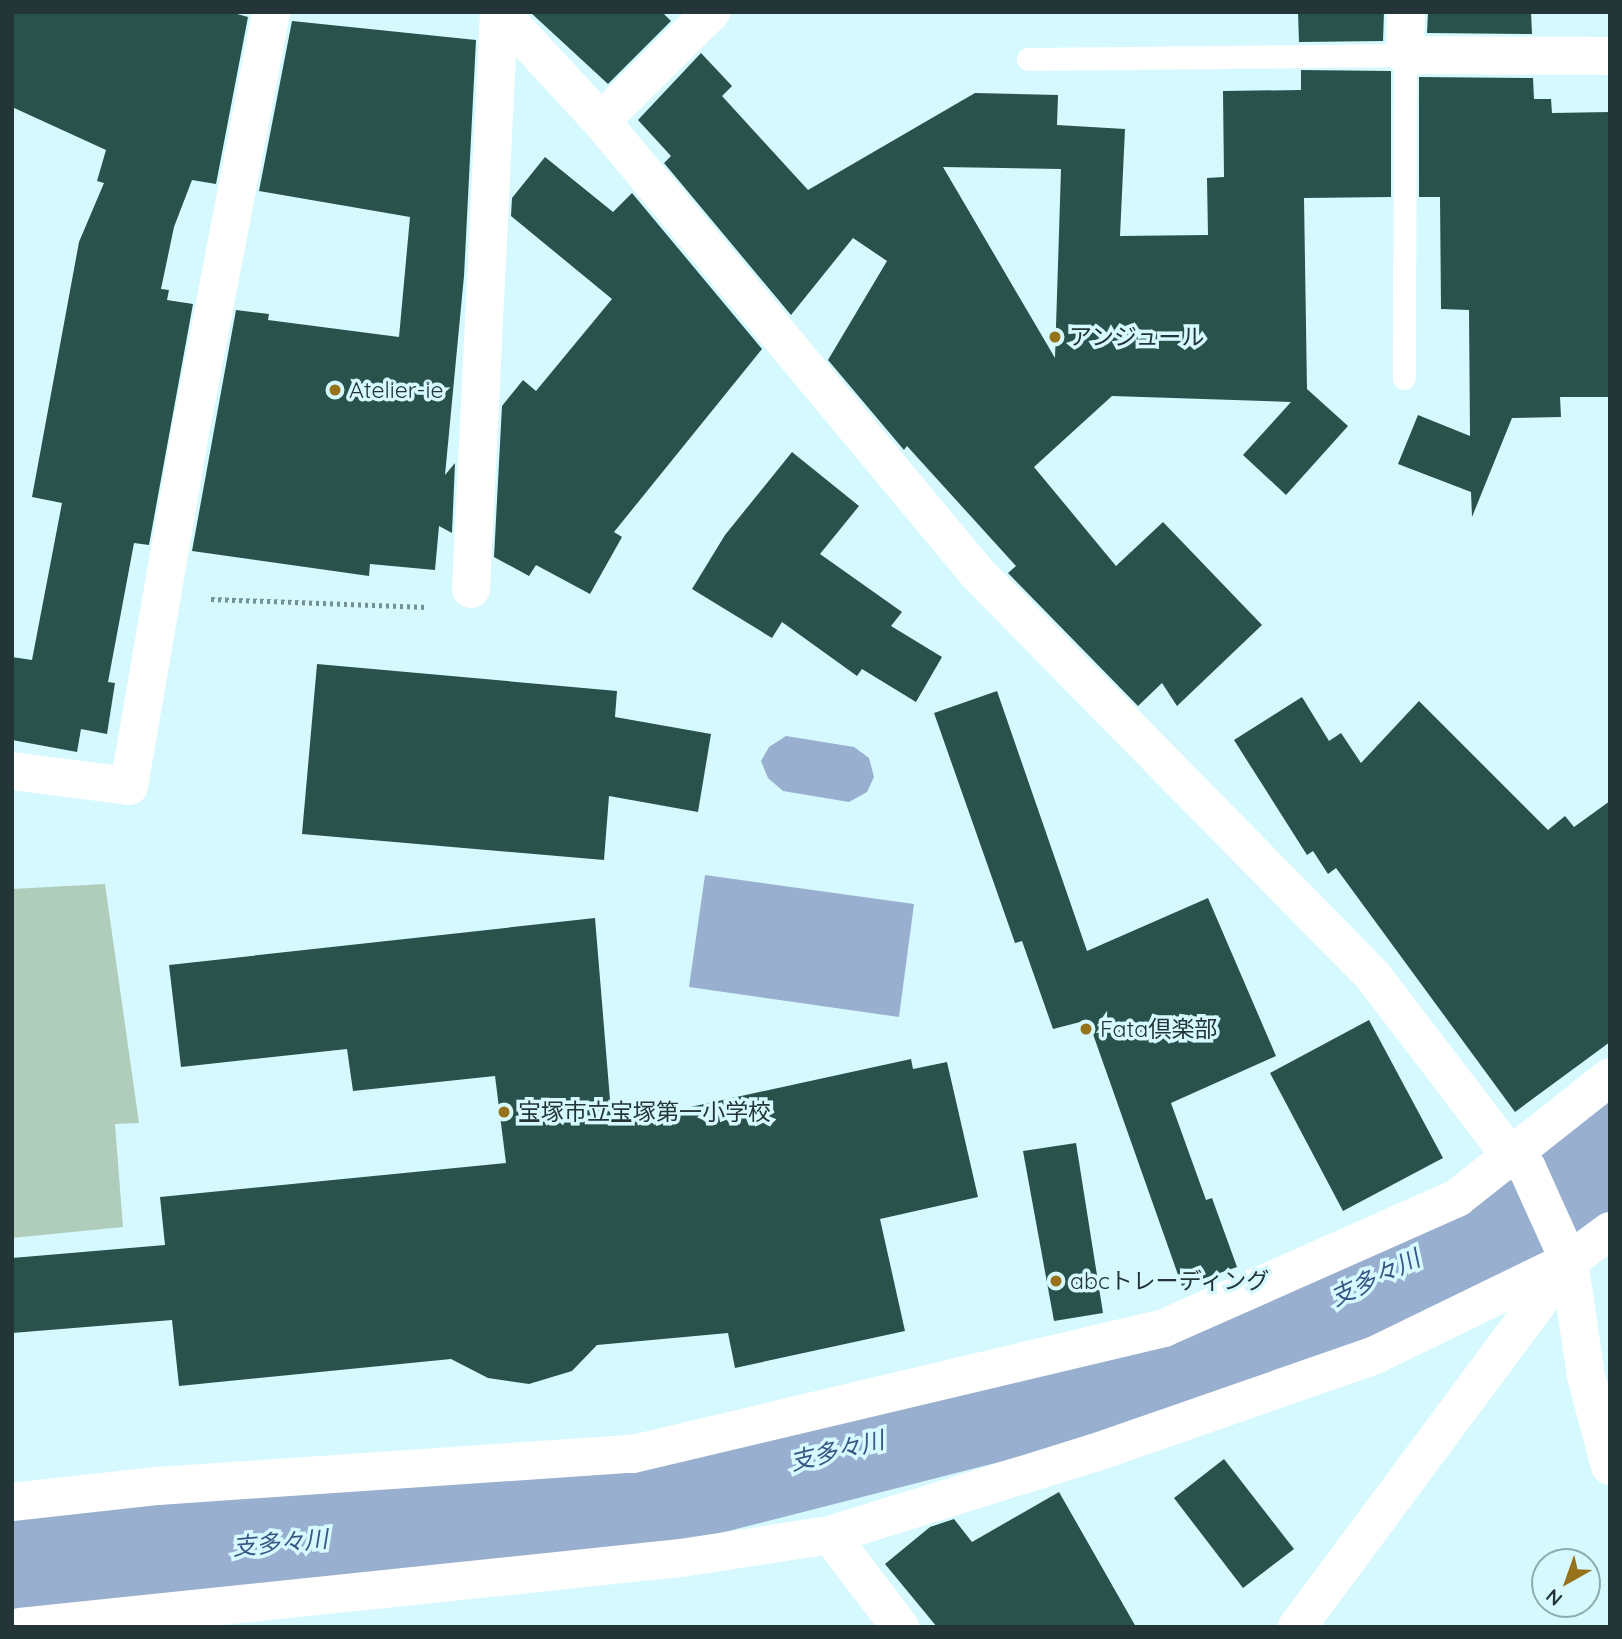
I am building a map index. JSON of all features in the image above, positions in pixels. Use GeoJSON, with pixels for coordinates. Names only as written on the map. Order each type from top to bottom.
{"type":"FeatureCollection","features":[{"type":"Feature","properties":{"kind":"street"},"geometry":{"type":"LineString","coordinates":[[12,771],[130,786],[192,424],[271,12]]}},
{"type":"Feature","properties":{"kind":"street"},"geometry":{"type":"LineString","coordinates":[[500,12],[601,121],[978,574],[1373,976],[1519,1163],[1565,1253],[1586,1376],[1610,1466]]}},
{"type":"Feature","properties":{"kind":"street"},"geometry":{"type":"LineString","coordinates":[[471,589],[500,12]]}},
{"type":"Feature","properties":{"kind":"street"},"geometry":{"type":"LineString","coordinates":[[601,121],[711,12]]}},
{"type":"Feature","properties":{"kind":"street"},"geometry":{"type":"LineString","coordinates":[[1405,12],[1405,55],[1610,56]]}},
{"type":"Feature","properties":{"kind":"street"},"geometry":{"type":"LineString","coordinates":[[12,1502],[158,1486],[633,1454],[1164,1328],[1457,1198],[1519,1163],[1610,1077]]}},
{"type":"Feature","properties":{"kind":"street"},"geometry":{"type":"LineString","coordinates":[[20,1627],[232,1616],[681,1558],[830,1535],[1094,1453],[1375,1355],[1610,1231]]}},
{"type":"Feature","properties":{"kind":"street"},"geometry":{"type":"LineString","coordinates":[[1297,1627],[1565,1253]]}},
{"type":"Feature","properties":{"kind":"street"},"geometry":{"type":"LineString","coordinates":[[830,1535],[900,1627]]}},
{"type":"Feature","properties":{"kind":"lane"},"geometry":{"type":"LineString","coordinates":[[1028,59],[1405,55],[1404,378]]}},
{"type":"Feature","properties":{"kind":"path"},"geometry":{"type":"LineString","coordinates":[[197,598],[471,609],[471,589]]}},
{"type":"Feature","properties":{"kind":"green space"},"geometry":{"type":"Polygon","coordinates":[[[105,884],[139,1123],[115,1124],[123,1227],[12,1238],[12,889],[105,884]]]}},
{"type":"Feature","properties":{"kind":"water"},"geometry":{"type":"Polygon","coordinates":[[[786,736],[854,747],[869,758],[874,777],[867,792],[849,802],[783,791],[768,778],[761,761],[769,747],[786,736]]]}},
{"type":"Feature","properties":{"kind":"water"},"geometry":{"type":"Polygon","coordinates":[[[705,875],[914,904],[899,1017],[689,987],[705,875]]]}},
{"type":"Feature","properties":{"kind":"building"},"geometry":{"type":"Polygon","coordinates":[[[12,12],[230,12],[248,17],[216,184],[192,180],[174,227],[161,289],[169,290],[167,300],[193,304],[149,545],[134,543],[108,682],[115,683],[107,734],[81,729],[77,752],[12,740],[12,657],[32,660],[62,503],[32,497],[79,242],[104,183],[97,181],[106,150],[12,107],[12,12]]]}},
{"type":"Feature","properties":{"kind":"building"},"geometry":{"type":"Polygon","coordinates":[[[530,12],[662,12],[671,21],[608,84],[530,12]]]}},
{"type":"Feature","properties":{"kind":"building"},"geometry":{"type":"Polygon","coordinates":[[[1298,12],[1384,12],[1383,41],[1299,42],[1298,12]]]}},
{"type":"Feature","properties":{"kind":"building"},"geometry":{"type":"Polygon","coordinates":[[[1428,12],[1531,12],[1532,34],[1427,33],[1428,12]]]}},
{"type":"Feature","properties":{"kind":"building"},"geometry":{"type":"Polygon","coordinates":[[[292,21],[476,40],[464,276],[445,475],[455,463],[452,533],[439,526],[435,570],[370,564],[369,576],[192,551],[236,310],[269,314],[268,320],[399,337],[410,217],[259,191],[292,21]]]}},
{"type":"Feature","properties":{"kind":"building"},"geometry":{"type":"Polygon","coordinates":[[[701,53],[732,86],[722,96],[808,190],[975,93],[1058,95],[1057,125],[1125,129],[1120,236],[1208,235],[1207,178],[1224,177],[1223,91],[1301,90],[1301,70],[1391,71],[1391,197],[1304,198],[1307,389],[1348,426],[1286,495],[1243,455],[1291,402],[1112,396],[1034,467],[1116,566],[1163,522],[1262,625],[1177,706],[1162,683],[1138,706],[1008,573],[1016,566],[907,446],[904,450],[828,360],[887,261],[853,238],[791,315],[664,163],[671,156],[638,120],[701,53]],[[943,167],[1055,358],[1061,169],[943,167]]]}},
{"type":"Feature","properties":{"kind":"building"},"geometry":{"type":"Polygon","coordinates":[[[1419,77],[1533,78],[1534,99],[1551,99],[1552,113],[1610,112],[1610,397],[1560,397],[1561,417],[1512,418],[1472,517],[1471,492],[1398,464],[1418,415],[1470,436],[1469,310],[1441,309],[1440,197],[1419,197],[1419,77]]]}},
{"type":"Feature","properties":{"kind":"building"},"geometry":{"type":"Polygon","coordinates":[[[545,157],[613,212],[632,193],[762,349],[614,532],[622,537],[590,594],[536,565],[529,576],[494,557],[502,406],[523,380],[536,391],[612,299],[511,216],[512,198],[545,157]]]}},
{"type":"Feature","properties":{"kind":"building"},"geometry":{"type":"Polygon","coordinates":[[[792,452],[859,506],[820,554],[902,612],[891,626],[942,657],[916,702],[862,669],[857,676],[782,622],[772,638],[692,589],[725,535],[792,452]]]}},
{"type":"Feature","properties":{"kind":"building"},"geometry":{"type":"Polygon","coordinates":[[[317,664],[617,691],[615,717],[711,734],[698,812],[609,796],[604,860],[302,834],[317,664]]]}},
{"type":"Feature","properties":{"kind":"building"},"geometry":{"type":"Polygon","coordinates":[[[997,691],[1087,951],[1208,898],[1276,1056],[1171,1103],[1206,1200],[1212,1198],[1237,1267],[1182,1286],[1088,1020],[1053,1029],[1022,941],[1015,943],[934,713],[997,691]]]}},
{"type":"Feature","properties":{"kind":"building"},"geometry":{"type":"Polygon","coordinates":[[[1302,697],[1329,741],[1341,733],[1361,763],[1419,701],[1548,830],[1565,816],[1574,827],[1610,801],[1610,1042],[1515,1112],[1336,868],[1328,874],[1313,851],[1307,855],[1234,740],[1302,697]]]}},
{"type":"Feature","properties":{"kind":"building"},"geometry":{"type":"Polygon","coordinates":[[[595,918],[612,1124],[911,1059],[913,1069],[947,1062],[978,1197],[880,1219],[905,1331],[735,1368],[728,1333],[597,1345],[572,1371],[529,1384],[488,1378],[451,1359],[179,1386],[172,1320],[12,1333],[12,1258],[165,1245],[160,1197],[506,1163],[495,1076],[353,1091],[347,1049],[181,1067],[169,965],[595,918]]]}},
{"type":"Feature","properties":{"kind":"building"},"geometry":{"type":"Polygon","coordinates":[[[1369,1020],[1443,1158],[1343,1211],[1270,1073],[1369,1020]]]}},
{"type":"Feature","properties":{"kind":"building"},"geometry":{"type":"Polygon","coordinates":[[[1076,1143],[1103,1313],[1054,1321],[1023,1151],[1076,1143]]]}},
{"type":"Feature","properties":{"kind":"building"},"geometry":{"type":"Polygon","coordinates":[[[1224,1459],[1294,1549],[1243,1588],[1174,1498],[1224,1459]]]}},
{"type":"Feature","properties":{"kind":"building"},"geometry":{"type":"Polygon","coordinates":[[[1059,1492],[1136,1627],[937,1627],[885,1564],[930,1527],[954,1519],[972,1542],[1059,1492]]]}},
{"type":"Feature","properties":{"kind":"waterway","name":"支多々川"},"geometry":{"type":"LineString","coordinates":[[12,1565],[565,1520],[1032,1401],[1265,1331],[1565,1187],[1610,1150]]}},
{"type":"Feature","properties":{"kind":"place","name":"アンジュール"},"geometry":{"type":"Point","coordinates":[1055,337]}},
{"type":"Feature","properties":{"kind":"place","name":"Atelier-ie"},"geometry":{"type":"Point","coordinates":[335,390]}},
{"type":"Feature","properties":{"kind":"place","name":"Fata倶楽部"},"geometry":{"type":"Point","coordinates":[1086,1029]}},
{"type":"Feature","properties":{"kind":"place","name":"宝塚市立宝塚第一小学校"},"geometry":{"type":"Point","coordinates":[504,1112]}},
{"type":"Feature","properties":{"kind":"place","name":"abcトレーディング"},"geometry":{"type":"Point","coordinates":[1056,1281]}}]}
